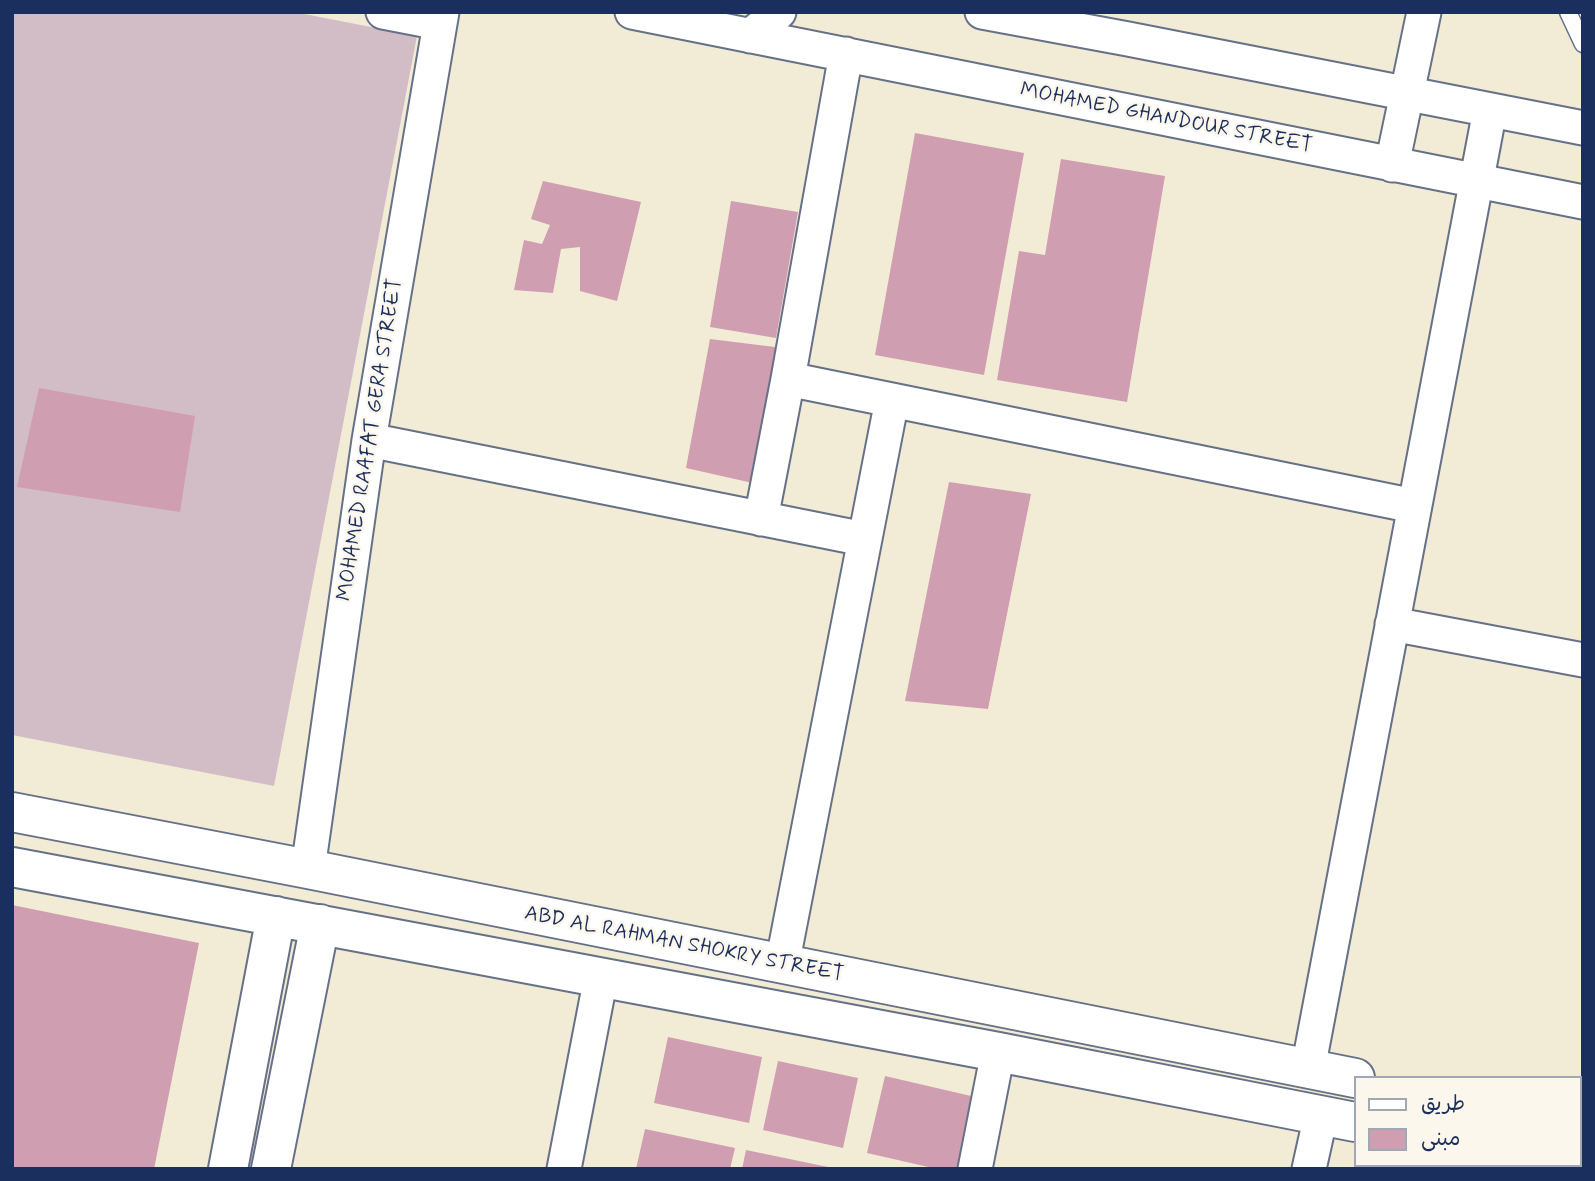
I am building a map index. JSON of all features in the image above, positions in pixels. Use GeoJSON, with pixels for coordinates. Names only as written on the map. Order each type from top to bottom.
{"type":"FeatureCollection","features":[{"type":"Feature","properties":{"kind":"street"},"geometry":{"type":"LineString","coordinates":[[383,12],[441,18]]}},
{"type":"Feature","properties":{"kind":"street","name":"MOHAMED GHANDOUR STREET"},"geometry":{"type":"LineString","coordinates":[[632,12],[1583,202]]}},
{"type":"Feature","properties":{"kind":"street"},"geometry":{"type":"LineString","coordinates":[[750,36],[779,12]]}},
{"type":"Feature","properties":{"kind":"street"},"geometry":{"type":"LineString","coordinates":[[982,12],[1130,26],[1407,93],[1583,128]]}},
{"type":"Feature","properties":{"kind":"street"},"geometry":{"type":"LineString","coordinates":[[1392,165],[1424,12]]}},
{"type":"Feature","properties":{"kind":"street","name":"MOHAMED RAAFAT GERA STREET"},"geometry":{"type":"LineString","coordinates":[[308,869],[369,440],[441,18]]}},
{"type":"Feature","properties":{"kind":"street"},"geometry":{"type":"LineString","coordinates":[[761,519],[846,54]]}},
{"type":"Feature","properties":{"kind":"street"},"geometry":{"type":"LineString","coordinates":[[1307,1069],[1490,110]]}},
{"type":"Feature","properties":{"kind":"street"},"geometry":{"type":"LineString","coordinates":[[788,379],[1414,506]]}},
{"type":"Feature","properties":{"kind":"street"},"geometry":{"type":"LineString","coordinates":[[782,965],[892,400]]}},
{"type":"Feature","properties":{"kind":"street"},"geometry":{"type":"LineString","coordinates":[[369,440],[864,540]]}},
{"type":"Feature","properties":{"kind":"street"},"geometry":{"type":"LineString","coordinates":[[1392,624],[1583,660]]}},
{"type":"Feature","properties":{"kind":"street","name":"ABD AL RAHMAN SHOKRY STREET"},"geometry":{"type":"LineString","coordinates":[[12,811],[1354,1078]]}},
{"type":"Feature","properties":{"kind":"street"},"geometry":{"type":"LineString","coordinates":[[12,867],[998,1052],[1338,1119],[1309,1169]]}},
{"type":"Feature","properties":{"kind":"street"},"geometry":{"type":"LineString","coordinates":[[228,1169],[276,916]]}},
{"type":"Feature","properties":{"kind":"street"},"geometry":{"type":"LineString","coordinates":[[271,1169],[320,924]]}},
{"type":"Feature","properties":{"kind":"street"},"geometry":{"type":"LineString","coordinates":[[564,1169],[601,977]]}},
{"type":"Feature","properties":{"kind":"street"},"geometry":{"type":"LineString","coordinates":[[975,1169],[998,1052]]}},
{"type":"Feature","properties":{"kind":"lane"},"geometry":{"type":"LineString","coordinates":[[1568,12],[1583,44]]}},
{"type":"Feature","properties":{"kind":"shaded area"},"geometry":{"type":"Polygon","coordinates":[[[12,12],[294,12],[417,36],[274,786],[12,735],[12,12]]]}},
{"type":"Feature","properties":{"kind":"building"},"geometry":{"type":"Polygon","coordinates":[[[915,133],[1024,153],[984,375],[875,355],[915,133]]]}},
{"type":"Feature","properties":{"kind":"building"},"geometry":{"type":"Polygon","coordinates":[[[1061,159],[1165,176],[1127,402],[997,380],[1019,251],[1045,255],[1061,159]]]}},
{"type":"Feature","properties":{"kind":"building"},"geometry":{"type":"Polygon","coordinates":[[[543,181],[641,202],[617,301],[580,291],[580,247],[561,249],[553,293],[514,290],[524,240],[542,244],[550,225],[531,219],[543,181]]]}},
{"type":"Feature","properties":{"kind":"building"},"geometry":{"type":"Polygon","coordinates":[[[731,201],[798,212],[776,338],[710,327],[731,201]]]}},
{"type":"Feature","properties":{"kind":"building"},"geometry":{"type":"Polygon","coordinates":[[[710,339],[783,348],[757,484],[686,468],[710,339]]]}},
{"type":"Feature","properties":{"kind":"building"},"geometry":{"type":"Polygon","coordinates":[[[39,388],[195,416],[180,512],[17,487],[39,388]]]}},
{"type":"Feature","properties":{"kind":"building"},"geometry":{"type":"Polygon","coordinates":[[[949,482],[1031,494],[988,709],[905,701],[949,482]]]}},
{"type":"Feature","properties":{"kind":"building"},"geometry":{"type":"Polygon","coordinates":[[[12,905],[199,943],[154,1169],[12,1169],[12,905]]]}},
{"type":"Feature","properties":{"kind":"building"},"geometry":{"type":"Polygon","coordinates":[[[668,1037],[762,1057],[749,1123],[654,1103],[668,1037]]]}},
{"type":"Feature","properties":{"kind":"building"},"geometry":{"type":"Polygon","coordinates":[[[778,1061],[858,1078],[843,1148],[763,1130],[778,1061]]]}},
{"type":"Feature","properties":{"kind":"building"},"geometry":{"type":"Polygon","coordinates":[[[885,1076],[984,1099],[968,1169],[937,1169],[867,1153],[885,1076]]]}},
{"type":"Feature","properties":{"kind":"building"},"geometry":{"type":"Polygon","coordinates":[[[645,1129],[735,1148],[730,1169],[636,1169],[645,1129]]]}},
{"type":"Feature","properties":{"kind":"building"},"geometry":{"type":"Polygon","coordinates":[[[746,1150],[833,1168],[742,1169],[746,1150]]]}}]}
